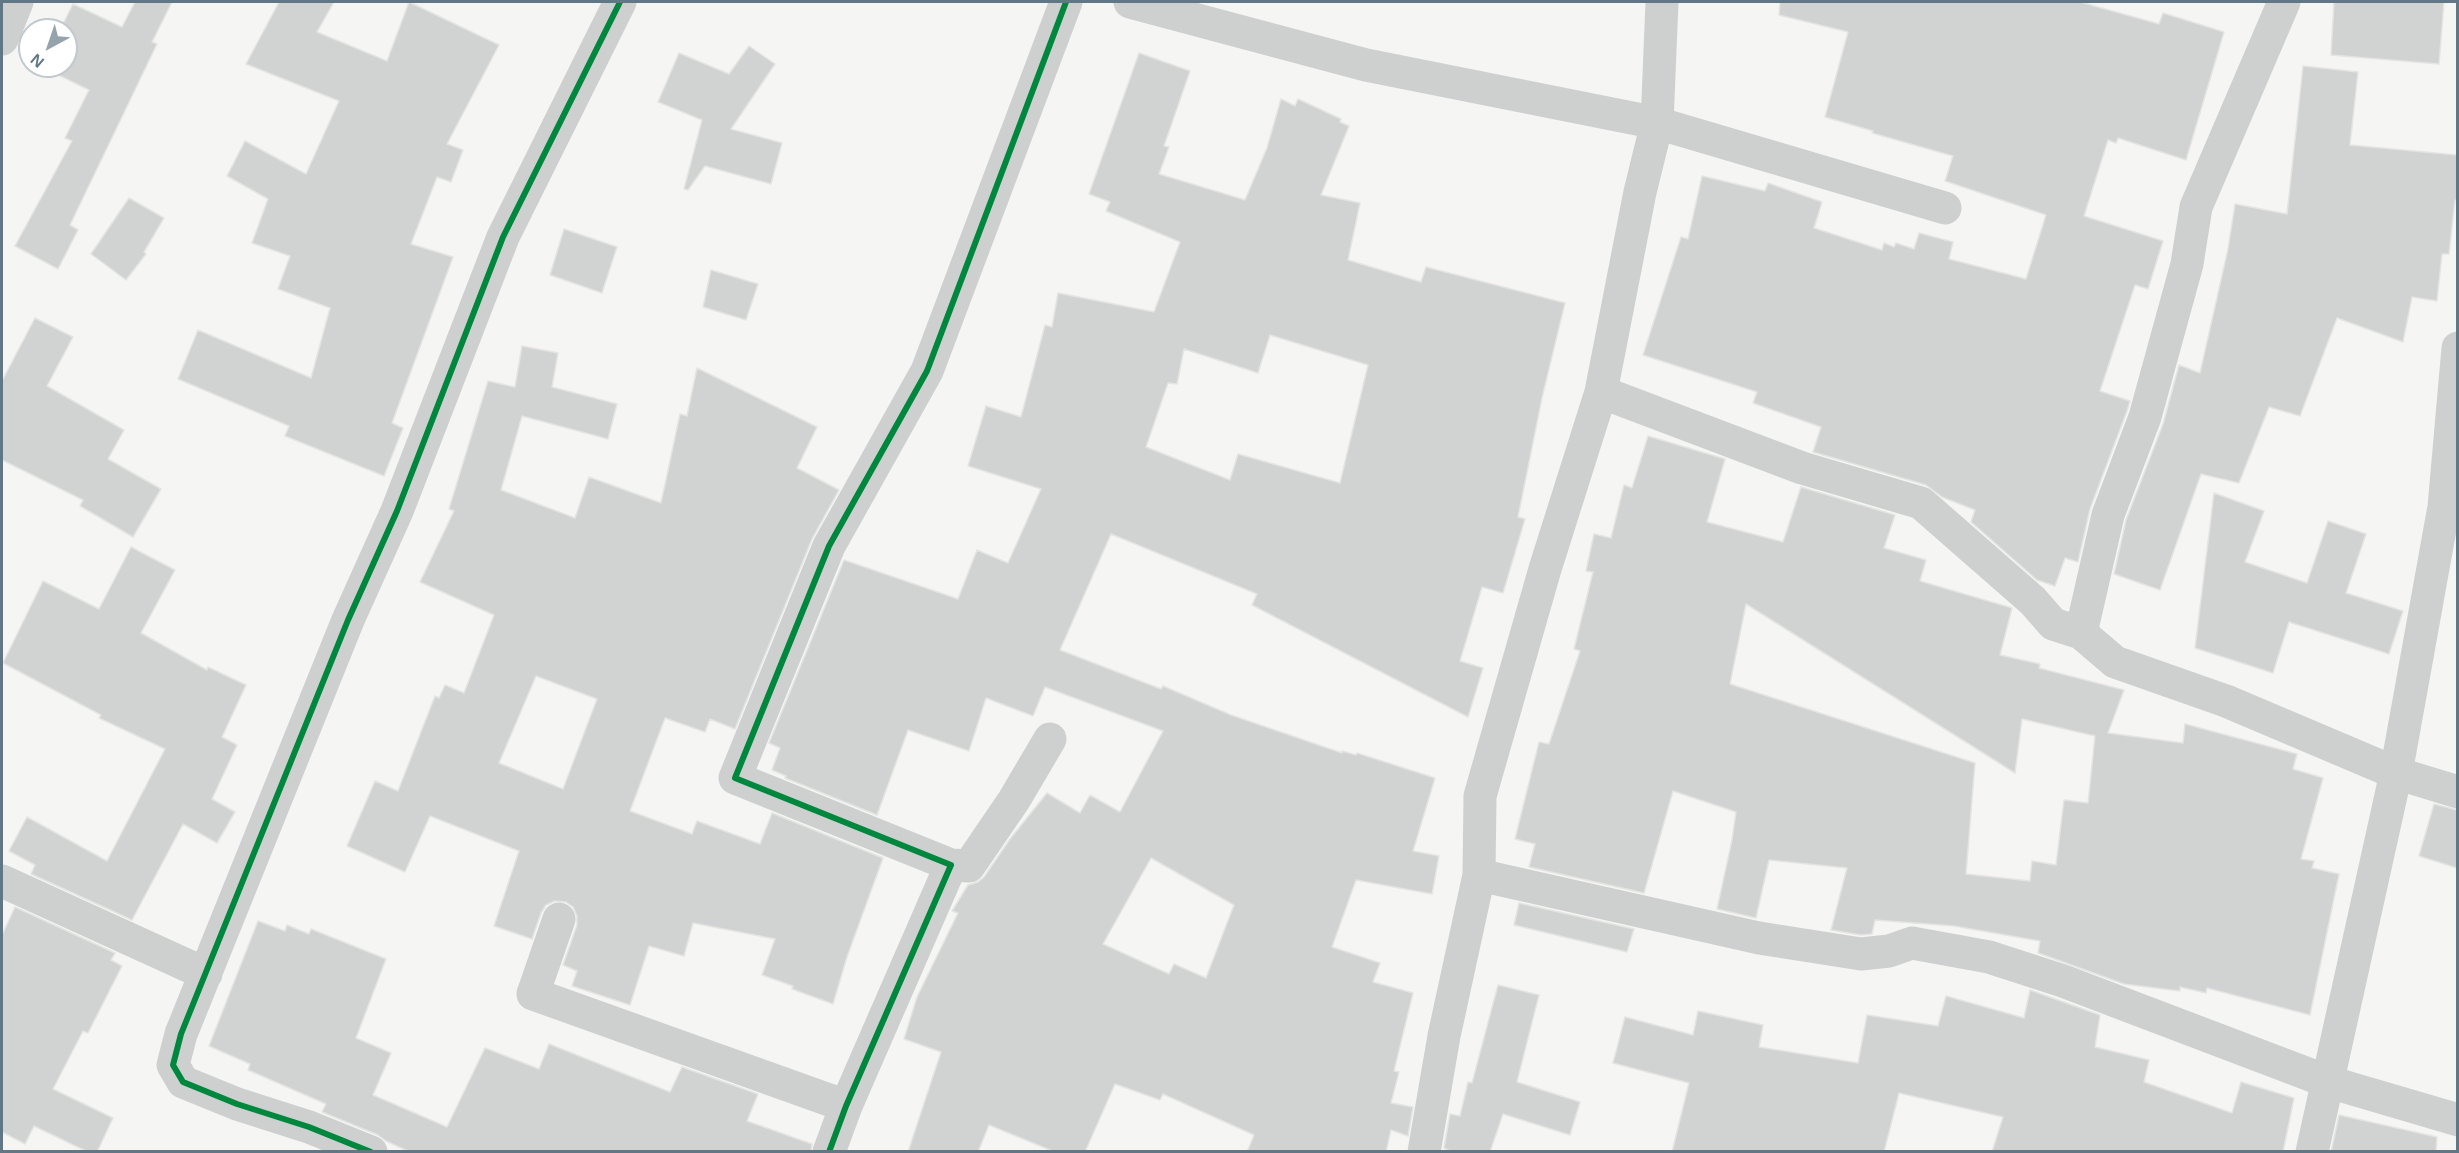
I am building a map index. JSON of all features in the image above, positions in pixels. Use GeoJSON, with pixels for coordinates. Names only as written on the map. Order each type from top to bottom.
{"type":"FeatureCollection","features":[{"type":"Feature","properties":{"kind":"street"},"geometry":{"type":"LineString","coordinates":[[2,39],[17,2]]}},
{"type":"Feature","properties":{"kind":"street"},"geometry":{"type":"LineString","coordinates":[[371,1152],[183,1082],[173,1065],[181,1034],[348,620],[397,511],[503,237],[620,2]]}},
{"type":"Feature","properties":{"kind":"street"},"geometry":{"type":"LineString","coordinates":[[1050,739],[1014,800],[969,866],[951,865],[735,778],[829,546],[927,371],[1066,2]]}},
{"type":"Feature","properties":{"kind":"street"},"geometry":{"type":"LineString","coordinates":[[1130,2],[1366,65],[1657,123],[1945,208]]}},
{"type":"Feature","properties":{"kind":"street"},"geometry":{"type":"LineString","coordinates":[[1424,1152],[1444,1036],[1479,874],[1480,796],[1545,569],[1601,392],[1640,192],[1657,123],[1662,2]]}},
{"type":"Feature","properties":{"kind":"street"},"geometry":{"type":"LineString","coordinates":[[2081,633],[2108,515],[2145,417],[2187,264],[2196,207],[2284,2]]}},
{"type":"Feature","properties":{"kind":"street"},"geometry":{"type":"LineString","coordinates":[[2312,1152],[2396,773],[2444,507],[2457,348]]}},
{"type":"Feature","properties":{"kind":"street"},"geometry":{"type":"LineString","coordinates":[[1601,392],[1802,468],[1922,503],[2033,601],[2053,624],[2081,633],[2115,662],[2226,701],[2396,773],[2457,792]]}},
{"type":"Feature","properties":{"kind":"street"},"geometry":{"type":"LineString","coordinates":[[829,1152],[846,1106],[951,865]]}},
{"type":"Feature","properties":{"kind":"street"},"geometry":{"type":"LineString","coordinates":[[1479,874],[1760,938],[1849,953],[1889,951],[1912,943],[1989,957],[2129,1005],[2329,1082],[2457,1120]]}},
{"type":"Feature","properties":{"kind":"street"},"geometry":{"type":"LineString","coordinates":[[2,881],[207,974]]}},
{"type":"Feature","properties":{"kind":"street"},"geometry":{"type":"LineString","coordinates":[[559,920],[533,994],[846,1106]]}},
{"type":"Feature","properties":{"kind":"building"},"geometry":{"type":"Polygon","coordinates":[[[135,2],[172,2],[152,42],[157,44],[70,225],[78,230],[58,269],[15,246],[72,141],[65,138],[89,90],[64,78],[78,78],[78,18],[66,18],[73,4],[122,27],[135,2]]]}},
{"type":"Feature","properties":{"kind":"building"},"geometry":{"type":"Polygon","coordinates":[[[279,2],[334,2],[317,32],[387,61],[409,2],[499,45],[447,144],[463,150],[451,182],[437,177],[411,244],[453,257],[392,423],[403,428],[384,476],[285,436],[289,426],[178,379],[198,330],[311,378],[330,308],[278,289],[290,256],[252,243],[268,199],[227,176],[245,141],[306,174],[339,101],[246,64],[279,2]]]}},
{"type":"Feature","properties":{"kind":"building"},"geometry":{"type":"Polygon","coordinates":[[[1780,2],[2080,2],[2159,24],[2163,13],[2224,32],[2186,160],[2118,138],[2116,143],[2108,140],[2084,216],[2163,241],[2148,289],[2135,285],[2100,391],[2130,401],[2127,411],[2090,509],[2078,562],[2065,558],[2055,586],[2037,580],[1971,522],[1975,510],[1942,497],[1926,485],[1813,452],[1821,427],[1753,403],[1757,392],[1643,355],[1681,237],[1688,239],[1702,176],[1765,191],[1768,183],[1822,202],[1814,228],[1882,250],[1884,243],[1894,247],[1896,243],[1914,249],[1919,233],[1953,242],[1949,259],[2026,279],[2046,215],[1945,181],[1953,156],[1825,117],[1848,32],[1779,15],[1780,2]]]}},
{"type":"Feature","properties":{"kind":"building"},"geometry":{"type":"Polygon","coordinates":[[[2334,2],[2444,2],[2439,64],[2331,55],[2334,2]]]}},
{"type":"Feature","properties":{"kind":"building"},"geometry":{"type":"Polygon","coordinates":[[[749,46],[775,64],[731,129],[782,143],[771,184],[705,166],[688,190],[684,189],[702,120],[658,102],[679,53],[729,74],[749,46]]]}},
{"type":"Feature","properties":{"kind":"building"},"geometry":{"type":"Polygon","coordinates":[[[1139,53],[1190,71],[1164,146],[1169,147],[1159,174],[1245,200],[1267,148],[1281,99],[1295,106],[1298,99],[1341,119],[1340,122],[1349,126],[1321,195],[1360,203],[1348,260],[1421,282],[1426,267],[1565,303],[1542,398],[1518,517],[1525,519],[1503,593],[1482,587],[1460,661],[1483,668],[1468,717],[1252,605],[1257,594],[1111,534],[1060,650],[1161,689],[1163,686],[1231,715],[1342,753],[1342,751],[1356,755],[1357,753],[1435,778],[1413,851],[1439,856],[1432,894],[1356,880],[1332,947],[1380,963],[1373,982],[1413,993],[1394,1071],[1399,1072],[1391,1103],[1413,1107],[1408,1136],[1391,1130],[1386,1152],[1247,1152],[1254,1135],[1163,1094],[1160,1100],[1115,1084],[1085,1152],[1055,1152],[989,1125],[978,1152],[908,1152],[941,1052],[904,1039],[917,997],[958,913],[952,911],[968,885],[984,877],[1010,839],[1047,793],[1080,813],[1090,795],[1120,812],[1163,731],[1045,687],[1033,716],[986,698],[969,751],[908,730],[877,815],[785,778],[786,776],[772,770],[780,748],[769,743],[844,560],[958,599],[977,550],[1008,563],[1041,489],[968,466],[986,406],[1021,417],[1045,325],[1052,327],[1058,293],[1154,312],[1180,242],[1106,211],[1110,202],[1089,194],[1139,53]],[[1270,335],[1258,373],[1184,349],[1177,384],[1168,383],[1146,447],[1230,480],[1238,454],[1340,483],[1368,365],[1270,335]],[[1151,858],[1103,944],[1169,974],[1174,964],[1206,978],[1234,905],[1151,858]]]}},
{"type":"Feature","properties":{"kind":"building"},"geometry":{"type":"Polygon","coordinates":[[[2303,66],[2358,72],[2350,145],[2457,155],[2457,201],[2455,200],[2449,254],[2442,254],[2437,301],[2412,297],[2403,342],[2337,318],[2300,416],[2269,407],[2239,483],[2201,474],[2160,590],[2114,574],[2126,520],[2163,424],[2179,365],[2200,373],[2228,249],[2235,204],[2287,214],[2303,66]]]}},
{"type":"Feature","properties":{"kind":"building"},"geometry":{"type":"Polygon","coordinates":[[[129,198],[164,218],[144,252],[146,254],[126,280],[91,254],[129,198]]]}},
{"type":"Feature","properties":{"kind":"building"},"geometry":{"type":"Polygon","coordinates":[[[564,229],[617,247],[602,293],[550,275],[564,229]]]}},
{"type":"Feature","properties":{"kind":"building"},"geometry":{"type":"Polygon","coordinates":[[[711,270],[758,284],[746,320],[703,307],[711,270]]]}},
{"type":"Feature","properties":{"kind":"building"},"geometry":{"type":"Polygon","coordinates":[[[35,318],[73,337],[47,386],[124,430],[108,459],[161,489],[133,537],[80,506],[83,500],[2,460],[2,381],[35,318]]]}},
{"type":"Feature","properties":{"kind":"building"},"geometry":{"type":"Polygon","coordinates":[[[522,346],[558,353],[552,387],[617,404],[608,439],[522,416],[501,490],[575,518],[589,477],[661,503],[680,414],[687,416],[697,368],[817,427],[797,468],[839,490],[812,539],[735,729],[710,719],[705,732],[665,718],[630,811],[692,834],[697,821],[760,844],[772,813],[883,858],[847,957],[833,1004],[762,975],[775,939],[693,923],[684,956],[649,946],[630,1005],[572,986],[577,971],[563,965],[577,925],[577,916],[573,907],[566,902],[555,901],[546,905],[532,939],[494,926],[519,851],[430,816],[405,872],[347,846],[375,781],[398,791],[435,696],[439,698],[445,685],[464,693],[494,615],[420,582],[454,511],[449,509],[488,381],[515,387],[522,346]],[[536,676],[499,763],[563,789],[597,699],[536,676]]]}},
{"type":"Feature","properties":{"kind":"building"},"geometry":{"type":"Polygon","coordinates":[[[1648,436],[1725,459],[1707,522],[1783,542],[1801,487],[1895,515],[1884,548],[1926,560],[1920,581],[2012,608],[2000,655],[2040,664],[2039,668],[2124,690],[2108,733],[2183,743],[2185,724],[2297,754],[2293,769],[2323,778],[2301,859],[2314,861],[2312,868],[2339,874],[2310,1015],[2207,988],[2206,993],[2180,987],[2180,991],[2124,984],[2038,953],[2040,941],[1954,926],[1875,920],[1872,934],[1861,935],[1831,930],[1847,868],[1769,860],[1756,918],[1717,909],[1736,812],[1673,791],[1644,893],[1529,867],[1535,844],[1515,839],[1539,742],[1549,744],[1580,651],[1574,649],[1593,572],[1586,571],[1594,534],[1611,538],[1624,485],[1632,488],[1648,436]],[[1746,604],[1730,684],[1975,763],[1966,874],[2030,881],[2032,861],[2056,865],[2064,800],[2088,803],[2095,736],[2022,719],[2015,773],[1746,604]]]}},
{"type":"Feature","properties":{"kind":"building"},"geometry":{"type":"Polygon","coordinates":[[[2214,493],[2264,511],[2245,562],[2307,583],[2328,521],[2366,534],[2346,593],[2403,611],[2389,654],[2289,622],[2273,673],[2195,648],[2214,493]]]}},
{"type":"Feature","properties":{"kind":"building"},"geometry":{"type":"Polygon","coordinates":[[[131,547],[175,570],[141,633],[207,670],[208,667],[246,685],[222,737],[237,745],[212,799],[235,812],[217,843],[183,824],[132,920],[31,874],[35,865],[9,851],[27,817],[107,861],[165,749],[99,718],[101,715],[3,663],[43,581],[99,609],[131,547]]]}},
{"type":"Feature","properties":{"kind":"building"},"geometry":{"type":"Polygon","coordinates":[[[2434,804],[2457,810],[2457,868],[2419,856],[2434,804]]]}},
{"type":"Feature","properties":{"kind":"building"},"geometry":{"type":"Polygon","coordinates":[[[1519,903],[1634,929],[1627,952],[1514,925],[1519,903]]]}},
{"type":"Feature","properties":{"kind":"building"},"geometry":{"type":"Polygon","coordinates":[[[15,907],[115,953],[111,960],[122,966],[88,1033],[83,1031],[53,1089],[113,1118],[97,1152],[88,1152],[34,1126],[25,1144],[2,1132],[2,935],[15,907]]]}},
{"type":"Feature","properties":{"kind":"building"},"geometry":{"type":"Polygon","coordinates":[[[258,921],[285,931],[287,925],[309,934],[311,929],[386,959],[356,1038],[391,1053],[373,1095],[447,1127],[485,1048],[539,1069],[549,1044],[670,1092],[682,1067],[758,1094],[747,1121],[812,1144],[811,1152],[410,1152],[378,1135],[322,1112],[326,1104],[248,1070],[250,1064],[209,1046],[258,921]]]}},
{"type":"Feature","properties":{"kind":"building"},"geometry":{"type":"Polygon","coordinates":[[[1498,985],[1539,995],[1517,1082],[1580,1102],[1570,1135],[1503,1114],[1490,1152],[1452,1152],[1444,1148],[1450,1114],[1460,1116],[1468,1082],[1472,1083],[1498,985]]]}},
{"type":"Feature","properties":{"kind":"building"},"geometry":{"type":"Polygon","coordinates":[[[2030,990],[2100,1015],[2095,1047],[2149,1060],[2144,1082],[2232,1113],[2241,1082],[2294,1098],[2283,1152],[1992,1152],[2003,1117],[1899,1093],[1884,1152],[1672,1152],[1689,1083],[1613,1063],[1625,1017],[1693,1035],[1698,1011],[1763,1025],[1759,1047],[1858,1063],[1867,1015],[1938,1026],[1946,996],[2024,1018],[2030,990]]]}},
{"type":"Feature","properties":{"kind":"building"},"geometry":{"type":"Polygon","coordinates":[[[2339,1115],[2437,1137],[2436,1152],[2331,1152],[2339,1115]]]}},
{"type":"Feature","properties":{"kind":"cycle path"},"geometry":{"type":"LineString","coordinates":[[371,1152],[183,1082],[173,1065],[181,1034],[348,620],[397,511],[503,237],[620,2]]}},
{"type":"Feature","properties":{"kind":"cycle path"},"geometry":{"type":"LineString","coordinates":[[829,1152],[846,1106],[951,865],[735,778],[829,546],[927,371],[1066,2]]}}]}
